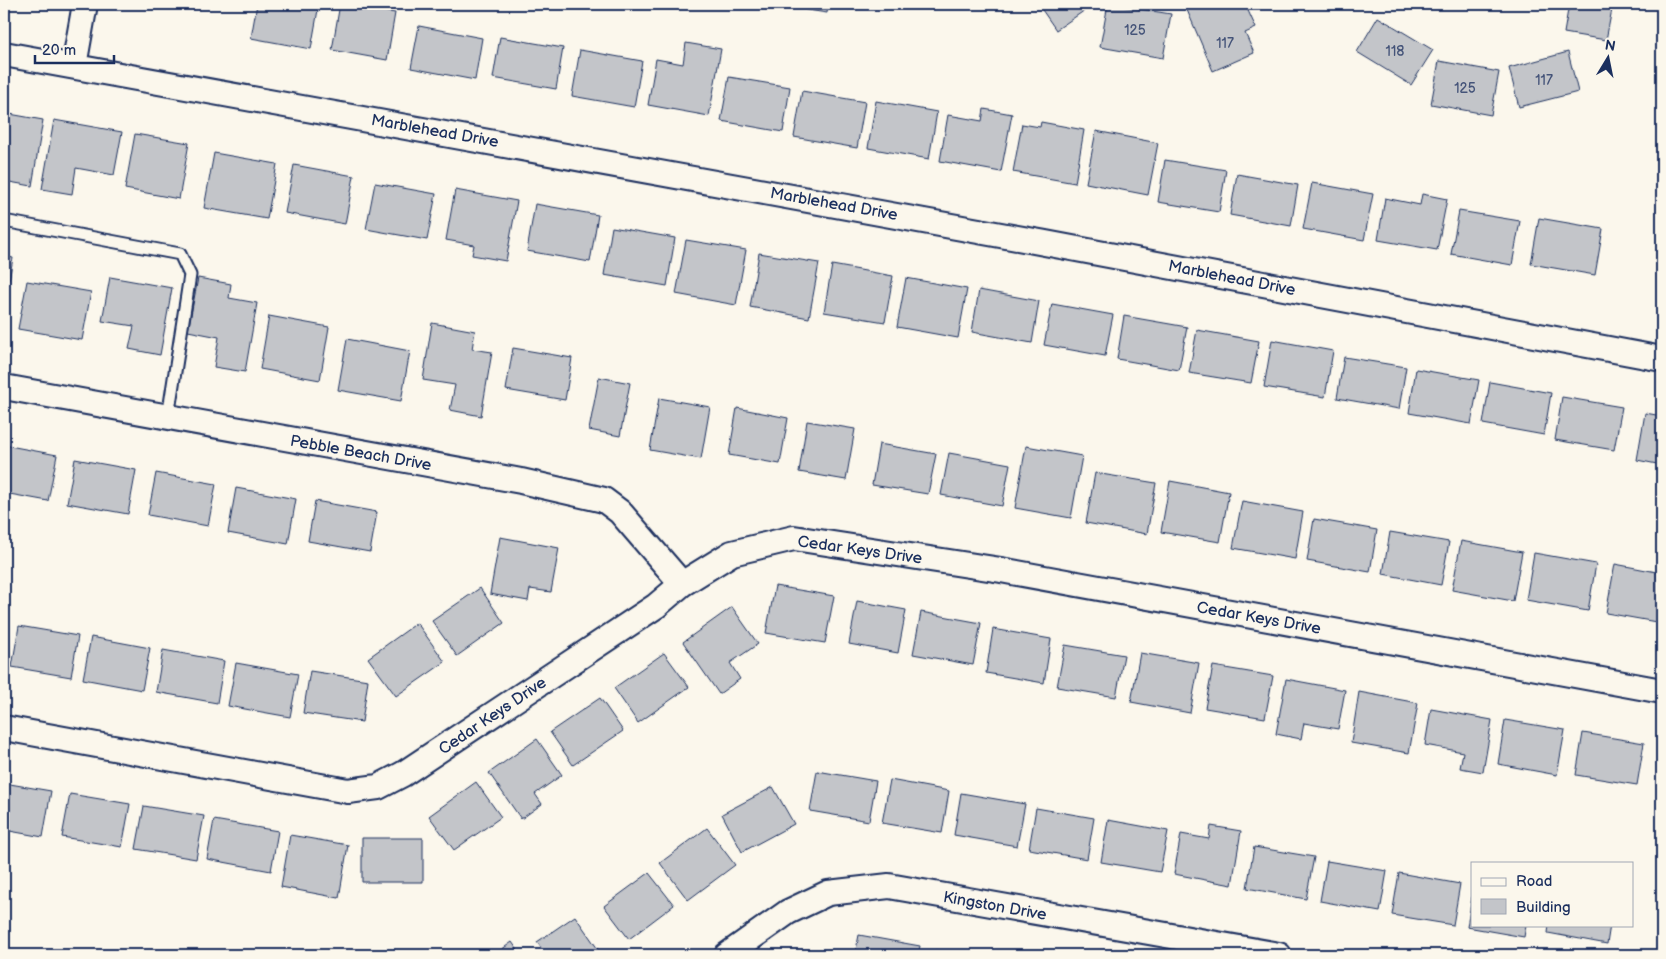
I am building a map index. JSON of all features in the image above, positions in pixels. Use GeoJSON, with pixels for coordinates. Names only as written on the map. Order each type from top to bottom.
{"type":"FeatureCollection","features":[{"type":"Feature","properties":{"kind":"street"},"geometry":{"type":"LineString","coordinates":[[74,66],[85,4]]}},
{"type":"Feature","properties":{"kind":"street","name":"Marblehead Drive"},"geometry":{"type":"LineString","coordinates":[[4,54],[390,122],[1125,257],[1662,359]]}},
{"type":"Feature","properties":{"kind":"street","name":"Pebble Beach Drive"},"geometry":{"type":"LineString","coordinates":[[4,387],[522,481],[604,500],[620,512],[682,584]]}},
{"type":"Feature","properties":{"kind":"street","name":"Cedar Keys Drive"},"geometry":{"type":"LineString","coordinates":[[4,728],[348,791],[378,788],[403,774],[656,606],[682,584],[732,554],[794,538],[1001,570],[1662,691]]}},
{"type":"Feature","properties":{"kind":"street","name":"Kingston Drive"},"geometry":{"type":"LineString","coordinates":[[727,955],[788,912],[828,893],[889,886],[1279,955]]}},
{"type":"Feature","properties":{"kind":"lane"},"geometry":{"type":"LineString","coordinates":[[4,221],[180,254],[190,276],[168,417]]}},
{"type":"Feature","properties":{"kind":"building"},"geometry":{"type":"Polygon","coordinates":[[[257,4],[319,4],[311,49],[251,38],[257,4]]]}},
{"type":"Feature","properties":{"kind":"building"},"geometry":{"type":"Polygon","coordinates":[[[340,4],[395,13],[387,60],[332,50],[340,4]]]}},
{"type":"Feature","properties":{"kind":"building"},"geometry":{"type":"Polygon","coordinates":[[[769,4],[828,4],[827,13],[769,4]]]}},
{"type":"Feature","properties":{"kind":"building"},"geometry":{"type":"Polygon","coordinates":[[[1038,4],[1094,4],[1056,30],[1038,4]]]}},
{"type":"Feature","properties":{"kind":"building"},"geometry":{"type":"Polygon","coordinates":[[[1108,4],[1171,14],[1163,58],[1100,47],[1108,4]]]}},
{"type":"Feature","properties":{"kind":"building"},"geometry":{"type":"Polygon","coordinates":[[[1201,4],[1245,4],[1256,28],[1245,33],[1254,53],[1213,71],[1187,10],[1201,4]]]}},
{"type":"Feature","properties":{"kind":"building"},"geometry":{"type":"Polygon","coordinates":[[[1569,4],[1613,4],[1606,40],[1564,33],[1569,4]]]}},
{"type":"Feature","properties":{"kind":"building"},"geometry":{"type":"Polygon","coordinates":[[[1378,17],[1433,50],[1411,85],[1357,52],[1378,17]]]}},
{"type":"Feature","properties":{"kind":"building"},"geometry":{"type":"Polygon","coordinates":[[[419,26],[482,38],[475,80],[411,68],[419,26]]]}},
{"type":"Feature","properties":{"kind":"building"},"geometry":{"type":"Polygon","coordinates":[[[500,37],[563,48],[556,89],[493,78],[500,37]]]}},
{"type":"Feature","properties":{"kind":"building"},"geometry":{"type":"Polygon","coordinates":[[[686,43],[721,49],[709,116],[648,105],[656,59],[683,64],[686,43]]]}},
{"type":"Feature","properties":{"kind":"building"},"geometry":{"type":"Polygon","coordinates":[[[580,50],[642,61],[634,107],[572,96],[580,50]]]}},
{"type":"Feature","properties":{"kind":"building"},"geometry":{"type":"Polygon","coordinates":[[[1568,52],[1578,92],[1519,107],[1509,68],[1568,52]]]}},
{"type":"Feature","properties":{"kind":"building"},"geometry":{"type":"Polygon","coordinates":[[[1439,61],[1499,72],[1491,115],[1431,104],[1439,61]]]}},
{"type":"Feature","properties":{"kind":"building"},"geometry":{"type":"Polygon","coordinates":[[[729,77],[790,87],[783,132],[721,121],[729,77]]]}},
{"type":"Feature","properties":{"kind":"building"},"geometry":{"type":"Polygon","coordinates":[[[802,91],[865,102],[857,148],[794,137],[802,91]]]}},
{"type":"Feature","properties":{"kind":"building"},"geometry":{"type":"Polygon","coordinates":[[[876,101],[937,112],[929,159],[868,148],[876,101]]]}},
{"type":"Feature","properties":{"kind":"building"},"geometry":{"type":"Polygon","coordinates":[[[984,109],[1012,114],[1001,172],[940,161],[948,115],[982,121],[984,109]]]}},
{"type":"Feature","properties":{"kind":"building"},"geometry":{"type":"Polygon","coordinates":[[[4,113],[43,120],[32,186],[4,181],[8,154],[4,153],[4,113]]]}},
{"type":"Feature","properties":{"kind":"building"},"geometry":{"type":"Polygon","coordinates":[[[54,120],[122,132],[114,175],[76,168],[72,194],[42,189],[54,120]]]}},
{"type":"Feature","properties":{"kind":"building"},"geometry":{"type":"Polygon","coordinates":[[[1041,122],[1084,130],[1075,183],[1013,172],[1022,124],[1040,127],[1041,122]]]}},
{"type":"Feature","properties":{"kind":"building"},"geometry":{"type":"Polygon","coordinates":[[[1096,131],[1158,143],[1148,195],[1086,183],[1096,131]]]}},
{"type":"Feature","properties":{"kind":"building"},"geometry":{"type":"Polygon","coordinates":[[[135,134],[189,143],[179,199],[125,189],[135,134]]]}},
{"type":"Feature","properties":{"kind":"building"},"geometry":{"type":"Polygon","coordinates":[[[214,153],[277,164],[267,219],[204,208],[214,153]]]}},
{"type":"Feature","properties":{"kind":"building"},"geometry":{"type":"Polygon","coordinates":[[[1165,160],[1226,170],[1219,212],[1158,202],[1165,160]]]}},
{"type":"Feature","properties":{"kind":"building"},"geometry":{"type":"Polygon","coordinates":[[[294,165],[354,176],[345,224],[285,213],[294,165]]]}},
{"type":"Feature","properties":{"kind":"building"},"geometry":{"type":"Polygon","coordinates":[[[1237,174],[1298,185],[1291,226],[1230,215],[1237,174]]]}},
{"type":"Feature","properties":{"kind":"building"},"geometry":{"type":"Polygon","coordinates":[[[375,183],[436,194],[427,240],[366,229],[375,183]]]}},
{"type":"Feature","properties":{"kind":"building"},"geometry":{"type":"Polygon","coordinates":[[[1312,183],[1373,194],[1364,240],[1303,229],[1312,183]]]}},
{"type":"Feature","properties":{"kind":"building"},"geometry":{"type":"Polygon","coordinates":[[[455,190],[517,201],[506,261],[472,255],[474,245],[446,240],[455,190]]]}},
{"type":"Feature","properties":{"kind":"building"},"geometry":{"type":"Polygon","coordinates":[[[1422,194],[1447,199],[1437,250],[1378,240],[1385,198],[1420,205],[1422,194]]]}},
{"type":"Feature","properties":{"kind":"building"},"geometry":{"type":"Polygon","coordinates":[[[535,204],[598,215],[590,262],[527,251],[535,204]]]}},
{"type":"Feature","properties":{"kind":"building"},"geometry":{"type":"Polygon","coordinates":[[[1459,211],[1520,221],[1512,265],[1451,254],[1459,211]]]}},
{"type":"Feature","properties":{"kind":"building"},"geometry":{"type":"Polygon","coordinates":[[[1539,218],[1603,229],[1595,275],[1531,264],[1539,218]]]}},
{"type":"Feature","properties":{"kind":"building"},"geometry":{"type":"Polygon","coordinates":[[[612,227],[675,238],[667,286],[604,275],[612,227]]]}},
{"type":"Feature","properties":{"kind":"building"},"geometry":{"type":"Polygon","coordinates":[[[686,240],[746,250],[736,305],[676,294],[686,240]]]}},
{"type":"Feature","properties":{"kind":"building"},"geometry":{"type":"Polygon","coordinates":[[[759,253],[819,263],[809,318],[750,307],[759,253]]]}},
{"type":"Feature","properties":{"kind":"building"},"geometry":{"type":"Polygon","coordinates":[[[4,256],[13,258],[4,309],[4,256]]]}},
{"type":"Feature","properties":{"kind":"building"},"geometry":{"type":"Polygon","coordinates":[[[832,265],[893,276],[885,322],[824,312],[832,265]]]}},
{"type":"Feature","properties":{"kind":"building"},"geometry":{"type":"Polygon","coordinates":[[[110,277],[172,288],[160,355],[129,349],[134,326],[102,321],[110,277]]]}},
{"type":"Feature","properties":{"kind":"building"},"geometry":{"type":"Polygon","coordinates":[[[198,278],[231,284],[229,298],[257,303],[245,372],[214,367],[219,337],[188,331],[198,278]]]}},
{"type":"Feature","properties":{"kind":"building"},"geometry":{"type":"Polygon","coordinates":[[[906,278],[967,289],[958,338],[897,327],[906,278]]]}},
{"type":"Feature","properties":{"kind":"building"},"geometry":{"type":"Polygon","coordinates":[[[27,281],[91,292],[82,340],[18,329],[27,281]]]}},
{"type":"Feature","properties":{"kind":"building"},"geometry":{"type":"Polygon","coordinates":[[[979,290],[1039,301],[1032,343],[972,332],[979,290]]]}},
{"type":"Feature","properties":{"kind":"building"},"geometry":{"type":"Polygon","coordinates":[[[1052,304],[1113,315],[1105,356],[1044,345],[1052,304]]]}},
{"type":"Feature","properties":{"kind":"building"},"geometry":{"type":"Polygon","coordinates":[[[269,316],[329,327],[320,380],[260,369],[269,316]]]}},
{"type":"Feature","properties":{"kind":"building"},"geometry":{"type":"Polygon","coordinates":[[[1124,316],[1187,327],[1179,370],[1117,359],[1124,316]]]}},
{"type":"Feature","properties":{"kind":"building"},"geometry":{"type":"Polygon","coordinates":[[[432,323],[475,331],[472,349],[492,352],[481,416],[450,410],[455,385],[423,380],[432,323]]]}},
{"type":"Feature","properties":{"kind":"building"},"geometry":{"type":"Polygon","coordinates":[[[1197,330],[1259,341],[1251,383],[1189,373],[1197,330]]]}},
{"type":"Feature","properties":{"kind":"building"},"geometry":{"type":"Polygon","coordinates":[[[347,339],[410,351],[401,401],[338,390],[347,339]]]}},
{"type":"Feature","properties":{"kind":"building"},"geometry":{"type":"Polygon","coordinates":[[[1272,340],[1333,351],[1325,397],[1264,387],[1272,340]]]}},
{"type":"Feature","properties":{"kind":"building"},"geometry":{"type":"Polygon","coordinates":[[[513,348],[572,358],[565,400],[506,390],[513,348]]]}},
{"type":"Feature","properties":{"kind":"building"},"geometry":{"type":"Polygon","coordinates":[[[1344,357],[1406,367],[1399,409],[1337,398],[1344,357]]]}},
{"type":"Feature","properties":{"kind":"building"},"geometry":{"type":"Polygon","coordinates":[[[1416,369],[1479,380],[1471,424],[1409,413],[1416,369]]]}},
{"type":"Feature","properties":{"kind":"building"},"geometry":{"type":"Polygon","coordinates":[[[599,377],[630,383],[620,436],[589,430],[599,377]]]}},
{"type":"Feature","properties":{"kind":"building"},"geometry":{"type":"Polygon","coordinates":[[[1490,382],[1551,393],[1544,435],[1483,424],[1490,382]]]}},
{"type":"Feature","properties":{"kind":"building"},"geometry":{"type":"Polygon","coordinates":[[[1562,397],[1622,407],[1614,450],[1555,440],[1562,397]]]}},
{"type":"Feature","properties":{"kind":"building"},"geometry":{"type":"Polygon","coordinates":[[[659,398],[710,407],[701,459],[650,450],[659,398]]]}},
{"type":"Feature","properties":{"kind":"building"},"geometry":{"type":"Polygon","coordinates":[[[737,408],[788,418],[780,464],[729,455],[737,408]]]}},
{"type":"Feature","properties":{"kind":"building"},"geometry":{"type":"Polygon","coordinates":[[[1645,413],[1662,416],[1662,465],[1637,460],[1645,413]]]}},
{"type":"Feature","properties":{"kind":"building"},"geometry":{"type":"Polygon","coordinates":[[[807,421],[855,429],[846,480],[799,472],[807,421]]]}},
{"type":"Feature","properties":{"kind":"building"},"geometry":{"type":"Polygon","coordinates":[[[879,444],[936,454],[928,494],[872,485],[879,444]]]}},
{"type":"Feature","properties":{"kind":"building"},"geometry":{"type":"Polygon","coordinates":[[[4,445],[57,455],[48,501],[4,493],[4,445]]]}},
{"type":"Feature","properties":{"kind":"building"},"geometry":{"type":"Polygon","coordinates":[[[1026,446],[1082,456],[1071,518],[1015,508],[1026,446]]]}},
{"type":"Feature","properties":{"kind":"building"},"geometry":{"type":"Polygon","coordinates":[[[949,453],[1010,464],[1002,506],[941,495],[949,453]]]}},
{"type":"Feature","properties":{"kind":"building"},"geometry":{"type":"Polygon","coordinates":[[[75,459],[136,470],[128,514],[67,503],[75,459]]]}},
{"type":"Feature","properties":{"kind":"building"},"geometry":{"type":"Polygon","coordinates":[[[156,473],[216,484],[208,526],[148,515],[156,473]]]}},
{"type":"Feature","properties":{"kind":"building"},"geometry":{"type":"Polygon","coordinates":[[[1095,473],[1156,483],[1147,534],[1086,523],[1095,473]]]}},
{"type":"Feature","properties":{"kind":"building"},"geometry":{"type":"Polygon","coordinates":[[[1170,481],[1229,492],[1220,542],[1161,532],[1170,481]]]}},
{"type":"Feature","properties":{"kind":"building"},"geometry":{"type":"Polygon","coordinates":[[[236,488],[296,499],[288,544],[228,533],[236,488]]]}},
{"type":"Feature","properties":{"kind":"building"},"geometry":{"type":"Polygon","coordinates":[[[315,501],[377,512],[370,552],[308,541],[315,501]]]}},
{"type":"Feature","properties":{"kind":"building"},"geometry":{"type":"Polygon","coordinates":[[[1242,501],[1303,512],[1295,559],[1233,548],[1242,501]]]}},
{"type":"Feature","properties":{"kind":"building"},"geometry":{"type":"Polygon","coordinates":[[[1314,519],[1377,530],[1370,572],[1307,561],[1314,519]]]}},
{"type":"Feature","properties":{"kind":"building"},"geometry":{"type":"Polygon","coordinates":[[[1390,532],[1449,542],[1441,585],[1383,574],[1390,532]]]}},
{"type":"Feature","properties":{"kind":"building"},"geometry":{"type":"Polygon","coordinates":[[[500,537],[559,548],[551,592],[530,589],[528,601],[490,594],[500,537]]]}},
{"type":"Feature","properties":{"kind":"building"},"geometry":{"type":"Polygon","coordinates":[[[1461,541],[1522,552],[1513,601],[1452,590],[1461,541]]]}},
{"type":"Feature","properties":{"kind":"building"},"geometry":{"type":"Polygon","coordinates":[[[1534,553],[1596,564],[1588,611],[1526,600],[1534,553]]]}},
{"type":"Feature","properties":{"kind":"building"},"geometry":{"type":"Polygon","coordinates":[[[1615,564],[1662,573],[1662,623],[1606,613],[1615,564]]]}},
{"type":"Feature","properties":{"kind":"building"},"geometry":{"type":"Polygon","coordinates":[[[775,586],[834,596],[825,643],[766,633],[775,586]]]}},
{"type":"Feature","properties":{"kind":"building"},"geometry":{"type":"Polygon","coordinates":[[[480,588],[504,623],[457,656],[432,621],[480,588]]]}},
{"type":"Feature","properties":{"kind":"building"},"geometry":{"type":"Polygon","coordinates":[[[857,601],[906,610],[898,653],[849,644],[857,601]]]}},
{"type":"Feature","properties":{"kind":"building"},"geometry":{"type":"Polygon","coordinates":[[[732,607],[758,644],[730,663],[740,679],[719,694],[683,642],[732,607]]]}},
{"type":"Feature","properties":{"kind":"building"},"geometry":{"type":"Polygon","coordinates":[[[921,612],[981,623],[973,665],[913,654],[921,612]]]}},
{"type":"Feature","properties":{"kind":"building"},"geometry":{"type":"Polygon","coordinates":[[[417,623],[445,662],[396,696],[368,658],[417,623]]]}},
{"type":"Feature","properties":{"kind":"building"},"geometry":{"type":"Polygon","coordinates":[[[19,626],[78,636],[71,677],[12,667],[19,626]]]}},
{"type":"Feature","properties":{"kind":"building"},"geometry":{"type":"Polygon","coordinates":[[[993,629],[1051,639],[1044,683],[986,673],[993,629]]]}},
{"type":"Feature","properties":{"kind":"building"},"geometry":{"type":"Polygon","coordinates":[[[91,637],[150,648],[142,690],[83,679],[91,637]]]}},
{"type":"Feature","properties":{"kind":"building"},"geometry":{"type":"Polygon","coordinates":[[[1065,645],[1124,655],[1116,697],[1057,687],[1065,645]]]}},
{"type":"Feature","properties":{"kind":"building"},"geometry":{"type":"Polygon","coordinates":[[[163,650],[224,661],[217,703],[156,692],[163,650]]]}},
{"type":"Feature","properties":{"kind":"building"},"geometry":{"type":"Polygon","coordinates":[[[664,653],[689,687],[638,723],[614,688],[664,653]]]}},
{"type":"Feature","properties":{"kind":"building"},"geometry":{"type":"Polygon","coordinates":[[[1140,653],[1199,663],[1190,713],[1131,702],[1140,653]]]}},
{"type":"Feature","properties":{"kind":"building"},"geometry":{"type":"Polygon","coordinates":[[[236,663],[298,674],[290,717],[228,706],[236,663]]]}},
{"type":"Feature","properties":{"kind":"building"},"geometry":{"type":"Polygon","coordinates":[[[1213,666],[1273,676],[1265,718],[1205,708],[1213,666]]]}},
{"type":"Feature","properties":{"kind":"building"},"geometry":{"type":"Polygon","coordinates":[[[310,671],[368,680],[362,722],[303,713],[310,671]]]}},
{"type":"Feature","properties":{"kind":"building"},"geometry":{"type":"Polygon","coordinates":[[[1286,679],[1345,690],[1338,729],[1304,723],[1301,739],[1276,734],[1286,679]]]}},
{"type":"Feature","properties":{"kind":"building"},"geometry":{"type":"Polygon","coordinates":[[[1359,692],[1418,703],[1409,753],[1351,743],[1359,692]]]}},
{"type":"Feature","properties":{"kind":"building"},"geometry":{"type":"Polygon","coordinates":[[[600,698],[623,731],[573,765],[550,732],[600,698]]]}},
{"type":"Feature","properties":{"kind":"building"},"geometry":{"type":"Polygon","coordinates":[[[1431,709],[1492,720],[1483,772],[1460,768],[1463,752],[1425,745],[1431,709]]]}},
{"type":"Feature","properties":{"kind":"building"},"geometry":{"type":"Polygon","coordinates":[[[1505,720],[1565,730],[1557,775],[1498,764],[1505,720]]]}},
{"type":"Feature","properties":{"kind":"building"},"geometry":{"type":"Polygon","coordinates":[[[1583,733],[1644,743],[1637,785],[1576,775],[1583,733]]]}},
{"type":"Feature","properties":{"kind":"building"},"geometry":{"type":"Polygon","coordinates":[[[537,739],[562,775],[535,794],[542,804],[521,819],[489,773],[537,739]]]}},
{"type":"Feature","properties":{"kind":"building"},"geometry":{"type":"Polygon","coordinates":[[[817,771],[876,781],[869,821],[810,811],[817,771]]]}},
{"type":"Feature","properties":{"kind":"building"},"geometry":{"type":"Polygon","coordinates":[[[890,780],[949,791],[942,833],[882,823],[890,780]]]}},
{"type":"Feature","properties":{"kind":"building"},"geometry":{"type":"Polygon","coordinates":[[[476,782],[501,817],[454,850],[429,816],[476,782]]]}},
{"type":"Feature","properties":{"kind":"building"},"geometry":{"type":"Polygon","coordinates":[[[4,783],[51,791],[43,837],[4,830],[4,783]]]}},
{"type":"Feature","properties":{"kind":"building"},"geometry":{"type":"Polygon","coordinates":[[[773,787],[794,824],[742,852],[722,814],[773,787]]]}},
{"type":"Feature","properties":{"kind":"building"},"geometry":{"type":"Polygon","coordinates":[[[961,793],[1025,804],[1017,846],[954,835],[961,793]]]}},
{"type":"Feature","properties":{"kind":"building"},"geometry":{"type":"Polygon","coordinates":[[[70,794],[130,804],[122,847],[62,837],[70,794]]]}},
{"type":"Feature","properties":{"kind":"building"},"geometry":{"type":"Polygon","coordinates":[[[144,806],[204,816],[196,859],[136,849],[144,806]]]}},
{"type":"Feature","properties":{"kind":"building"},"geometry":{"type":"Polygon","coordinates":[[[1036,808],[1094,818],[1087,859],[1029,849],[1036,808]]]}},
{"type":"Feature","properties":{"kind":"building"},"geometry":{"type":"Polygon","coordinates":[[[214,820],[278,831],[271,871],[207,859],[214,820]]]}},
{"type":"Feature","properties":{"kind":"building"},"geometry":{"type":"Polygon","coordinates":[[[1108,820],[1168,831],[1160,872],[1101,862],[1108,820]]]}},
{"type":"Feature","properties":{"kind":"building"},"geometry":{"type":"Polygon","coordinates":[[[1211,826],[1241,831],[1232,885],[1174,874],[1181,834],[1209,839],[1211,826]]]}},
{"type":"Feature","properties":{"kind":"building"},"geometry":{"type":"Polygon","coordinates":[[[707,828],[735,865],[688,900],[660,863],[707,828]]]}},
{"type":"Feature","properties":{"kind":"building"},"geometry":{"type":"Polygon","coordinates":[[[290,835],[348,845],[339,898],[281,887],[290,835]]]}},
{"type":"Feature","properties":{"kind":"building"},"geometry":{"type":"Polygon","coordinates":[[[362,838],[423,838],[423,882],[362,882],[362,838]]]}},
{"type":"Feature","properties":{"kind":"building"},"geometry":{"type":"Polygon","coordinates":[[[1254,847],[1314,857],[1306,899],[1247,888],[1254,847]]]}},
{"type":"Feature","properties":{"kind":"building"},"geometry":{"type":"Polygon","coordinates":[[[1327,861],[1387,871],[1380,912],[1320,901],[1327,861]]]}},
{"type":"Feature","properties":{"kind":"building"},"geometry":{"type":"Polygon","coordinates":[[[649,873],[674,905],[629,939],[604,906],[649,873]]]}},
{"type":"Feature","properties":{"kind":"building"},"geometry":{"type":"Polygon","coordinates":[[[1399,873],[1460,884],[1453,925],[1392,915],[1399,873]]]}},
{"type":"Feature","properties":{"kind":"building"},"geometry":{"type":"Polygon","coordinates":[[[1471,903],[1471,926],[1526,926],[1524,937],[1467,927],[1471,903]]]}},
{"type":"Feature","properties":{"kind":"building"},"geometry":{"type":"Polygon","coordinates":[[[575,916],[602,955],[546,955],[537,942],[575,916]]]}},
{"type":"Feature","properties":{"kind":"building"},"geometry":{"type":"Polygon","coordinates":[[[1549,926],[1610,926],[1607,944],[1548,933],[1549,926]]]}},
{"type":"Feature","properties":{"kind":"building"},"geometry":{"type":"Polygon","coordinates":[[[859,935],[920,946],[918,955],[855,955],[859,935]]]}},
{"type":"Feature","properties":{"kind":"building"},"geometry":{"type":"Polygon","coordinates":[[[512,942],[521,955],[494,955],[512,942]]]}},
{"type":"Feature","properties":{"kind":"building"},"geometry":{"type":"Polygon","coordinates":[[[935,950],[966,955],[934,955],[935,950]]]}}]}
